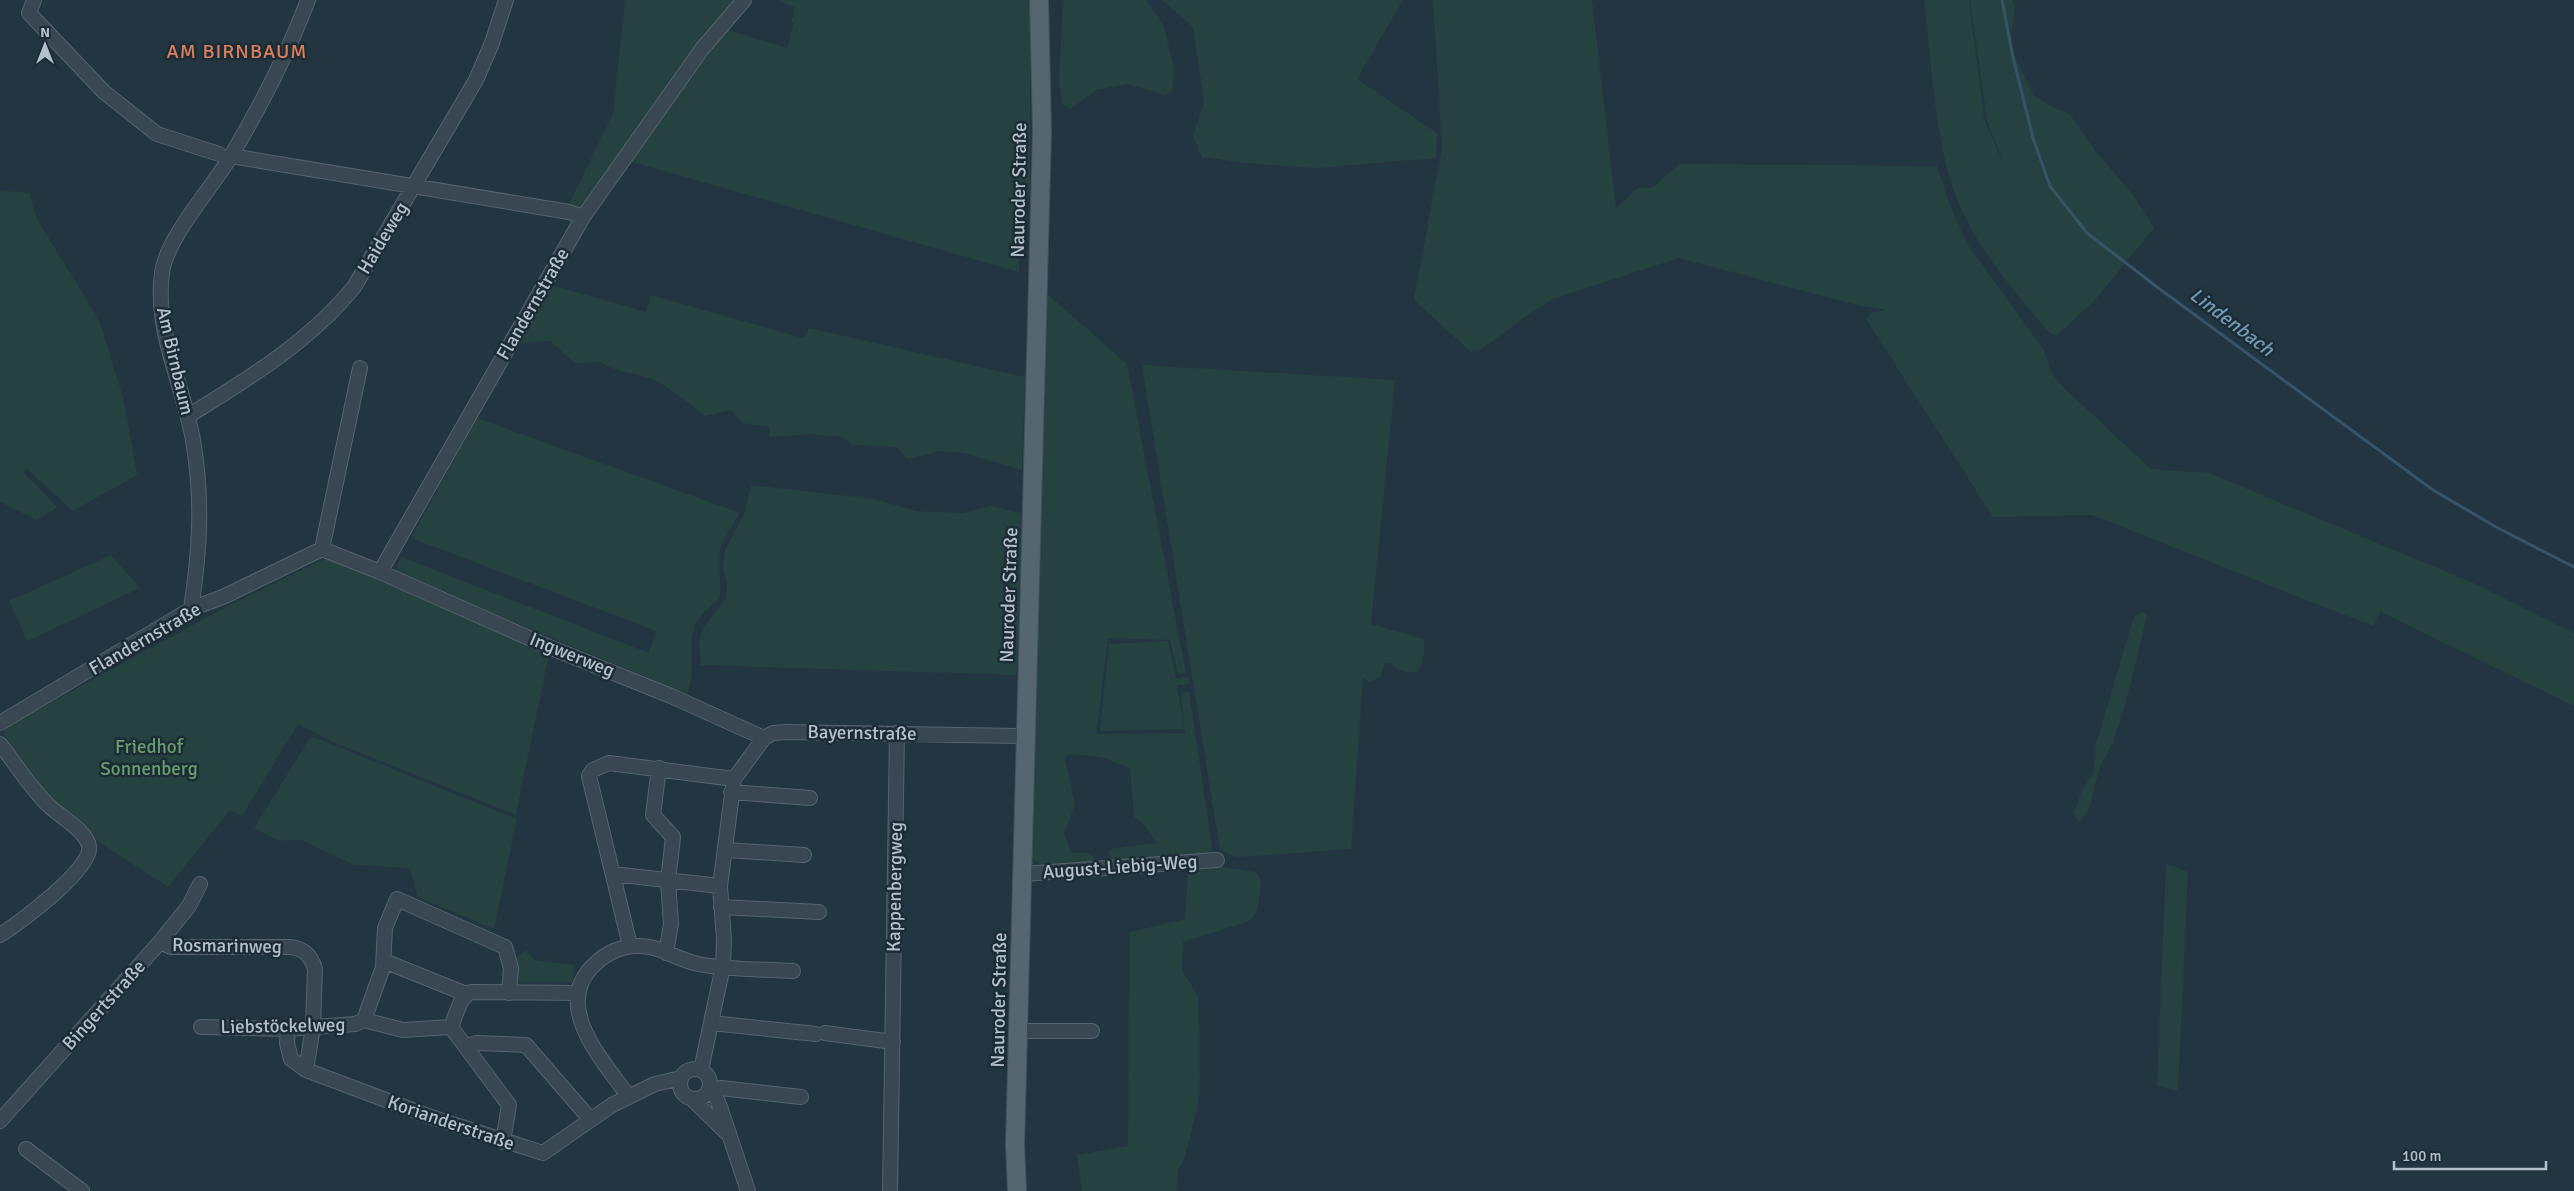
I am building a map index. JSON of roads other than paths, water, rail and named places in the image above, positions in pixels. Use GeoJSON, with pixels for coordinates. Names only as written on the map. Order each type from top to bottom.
{"type":"FeatureCollection","features":[{"type":"Feature","properties":{"kind":"main road","name":"Nauroder Straße"},"geometry":{"type":"LineString","coordinates":[[1017,1191],[1015,1148],[1020,1031],[1025,736],[1042,131],[1040,0]]}},
{"type":"Feature","properties":{"kind":"street"},"geometry":{"type":"LineString","coordinates":[[34,0],[30,13],[104,92],[157,134],[225,155],[415,185],[569,212],[583,217]]}},
{"type":"Feature","properties":{"kind":"street","name":"Am Birnbaum"},"geometry":{"type":"LineString","coordinates":[[191,609],[198,557],[200,496],[188,416],[163,323],[160,297],[162,270],[168,251],[225,155],[266,91],[308,0]]}},
{"type":"Feature","properties":{"kind":"street","name":"Haideweg"},"geometry":{"type":"LineString","coordinates":[[188,416],[302,340],[332,314],[354,287],[476,80],[492,43],[506,0]]}},
{"type":"Feature","properties":{"kind":"street","name":"Flandernstraße"},"geometry":{"type":"LineString","coordinates":[[380,572],[583,217],[702,49],[744,0]]}},
{"type":"Feature","properties":{"kind":"street"},"geometry":{"type":"LineString","coordinates":[[360,368],[322,549],[380,572]]}},
{"type":"Feature","properties":{"kind":"street","name":"Flandernstraße"},"geometry":{"type":"LineString","coordinates":[[0,723],[191,609],[225,596],[322,549]]}},
{"type":"Feature","properties":{"kind":"street","name":"Ingwerweg"},"geometry":{"type":"LineString","coordinates":[[380,572],[554,649],[662,692],[764,738]]}},
{"type":"Feature","properties":{"kind":"street","name":"Bayernstraße"},"geometry":{"type":"LineString","coordinates":[[764,738],[773,733],[786,732],[1025,736]]}},
{"type":"Feature","properties":{"kind":"street","name":"Kappenbergweg"},"geometry":{"type":"LineString","coordinates":[[890,1191],[897,733]]}},
{"type":"Feature","properties":{"kind":"street"},"geometry":{"type":"LineString","coordinates":[[701,1070],[722,966],[724,940],[720,886],[733,786],[764,738]]}},
{"type":"Feature","properties":{"kind":"street"},"geometry":{"type":"LineString","coordinates":[[0,744],[48,805],[86,839],[90,848],[88,858],[79,870],[20,923],[0,935]]}},
{"type":"Feature","properties":{"kind":"street"},"geometry":{"type":"LineString","coordinates":[[630,946],[613,874],[598,822],[589,776],[593,770],[609,763],[659,768],[733,786],[810,798]]}},
{"type":"Feature","properties":{"kind":"street"},"geometry":{"type":"LineString","coordinates":[[659,768],[653,816],[673,837],[668,881],[671,924],[666,953]]}},
{"type":"Feature","properties":{"kind":"street"},"geometry":{"type":"LineString","coordinates":[[726,850],[804,855]]}},
{"type":"Feature","properties":{"kind":"street","name":"August-Liebig-Weg"},"geometry":{"type":"LineString","coordinates":[[1023,874],[1217,860]]}},
{"type":"Feature","properties":{"kind":"street"},"geometry":{"type":"LineString","coordinates":[[613,874],[720,886]]}},
{"type":"Feature","properties":{"kind":"street","name":"Bingertstraße"},"geometry":{"type":"LineString","coordinates":[[0,1121],[160,942],[189,906],[200,884]]}},
{"type":"Feature","properties":{"kind":"street","name":"Liebstöckelweg"},"geometry":{"type":"LineString","coordinates":[[364,1020],[384,960],[385,928],[397,899],[505,947],[511,968],[509,993]]}},
{"type":"Feature","properties":{"kind":"street"},"geometry":{"type":"LineString","coordinates":[[721,906],[819,912]]}},
{"type":"Feature","properties":{"kind":"street","name":"Rosmarinweg"},"geometry":{"type":"LineString","coordinates":[[160,942],[171,947],[299,948],[313,960],[315,969],[313,1026]]}},
{"type":"Feature","properties":{"kind":"street"},"geometry":{"type":"LineString","coordinates":[[629,1097],[592,1046],[582,1028],[578,993],[592,966],[610,953],[630,946],[641,946],[688,962],[793,971]]}},
{"type":"Feature","properties":{"kind":"street"},"geometry":{"type":"LineString","coordinates":[[384,960],[466,994],[471,992],[578,993]]}},
{"type":"Feature","properties":{"kind":"street"},"geometry":{"type":"LineString","coordinates":[[466,994],[451,1026],[509,1105],[503,1142]]}},
{"type":"Feature","properties":{"kind":"street","name":"Liebstöckelweg"},"geometry":{"type":"LineString","coordinates":[[201,1027],[288,1029],[355,1024],[364,1020],[403,1030],[451,1026]]}},
{"type":"Feature","properties":{"kind":"street"},"geometry":{"type":"LineString","coordinates":[[711,1023],[893,1042]]}},
{"type":"Feature","properties":{"kind":"street"},"geometry":{"type":"LineString","coordinates":[[306,1070],[313,1026]]}},
{"type":"Feature","properties":{"kind":"street","name":"Korianderstraße"},"geometry":{"type":"LineString","coordinates":[[288,1029],[288,1052],[291,1059],[306,1070],[503,1142],[543,1153],[590,1120],[629,1097],[655,1084],[681,1078]]}},
{"type":"Feature","properties":{"kind":"street"},"geometry":{"type":"LineString","coordinates":[[1020,1031],[1092,1031]]}},
{"type":"Feature","properties":{"kind":"street"},"geometry":{"type":"LineString","coordinates":[[467,1046],[476,1043],[526,1045],[590,1120]]}},
{"type":"Feature","properties":{"kind":"street"},"geometry":{"type":"LineString","coordinates":[[729,1134],[692,1099],[681,1092],[681,1078],[691,1069],[701,1070],[708,1077],[729,1134],[748,1191]]}},
{"type":"Feature","properties":{"kind":"street"},"geometry":{"type":"LineString","coordinates":[[692,1099],[702,1098],[712,1089],[721,1088],[800,1098]]}},
{"type":"Feature","properties":{"kind":"street"},"geometry":{"type":"LineString","coordinates":[[26,1149],[82,1191]]}},
{"type":"Feature","properties":{"kind":"waterway","name":"Lindenbach"},"geometry":{"type":"LineString","coordinates":[[2002,0],[2012,53],[2033,138],[2050,186],[2087,233],[2157,287],[2433,490],[2496,527],[2574,567]]}},
{"type":"Feature","properties":{"kind":"district","name":"AM BIRNBAUM"},"geometry":{"type":"Point","coordinates":[237,51]}},
{"type":"Feature","properties":{"kind":"park label","name":"Friedhof Sonnenberg"},"geometry":{"type":"Point","coordinates":[149,758]}}]}
